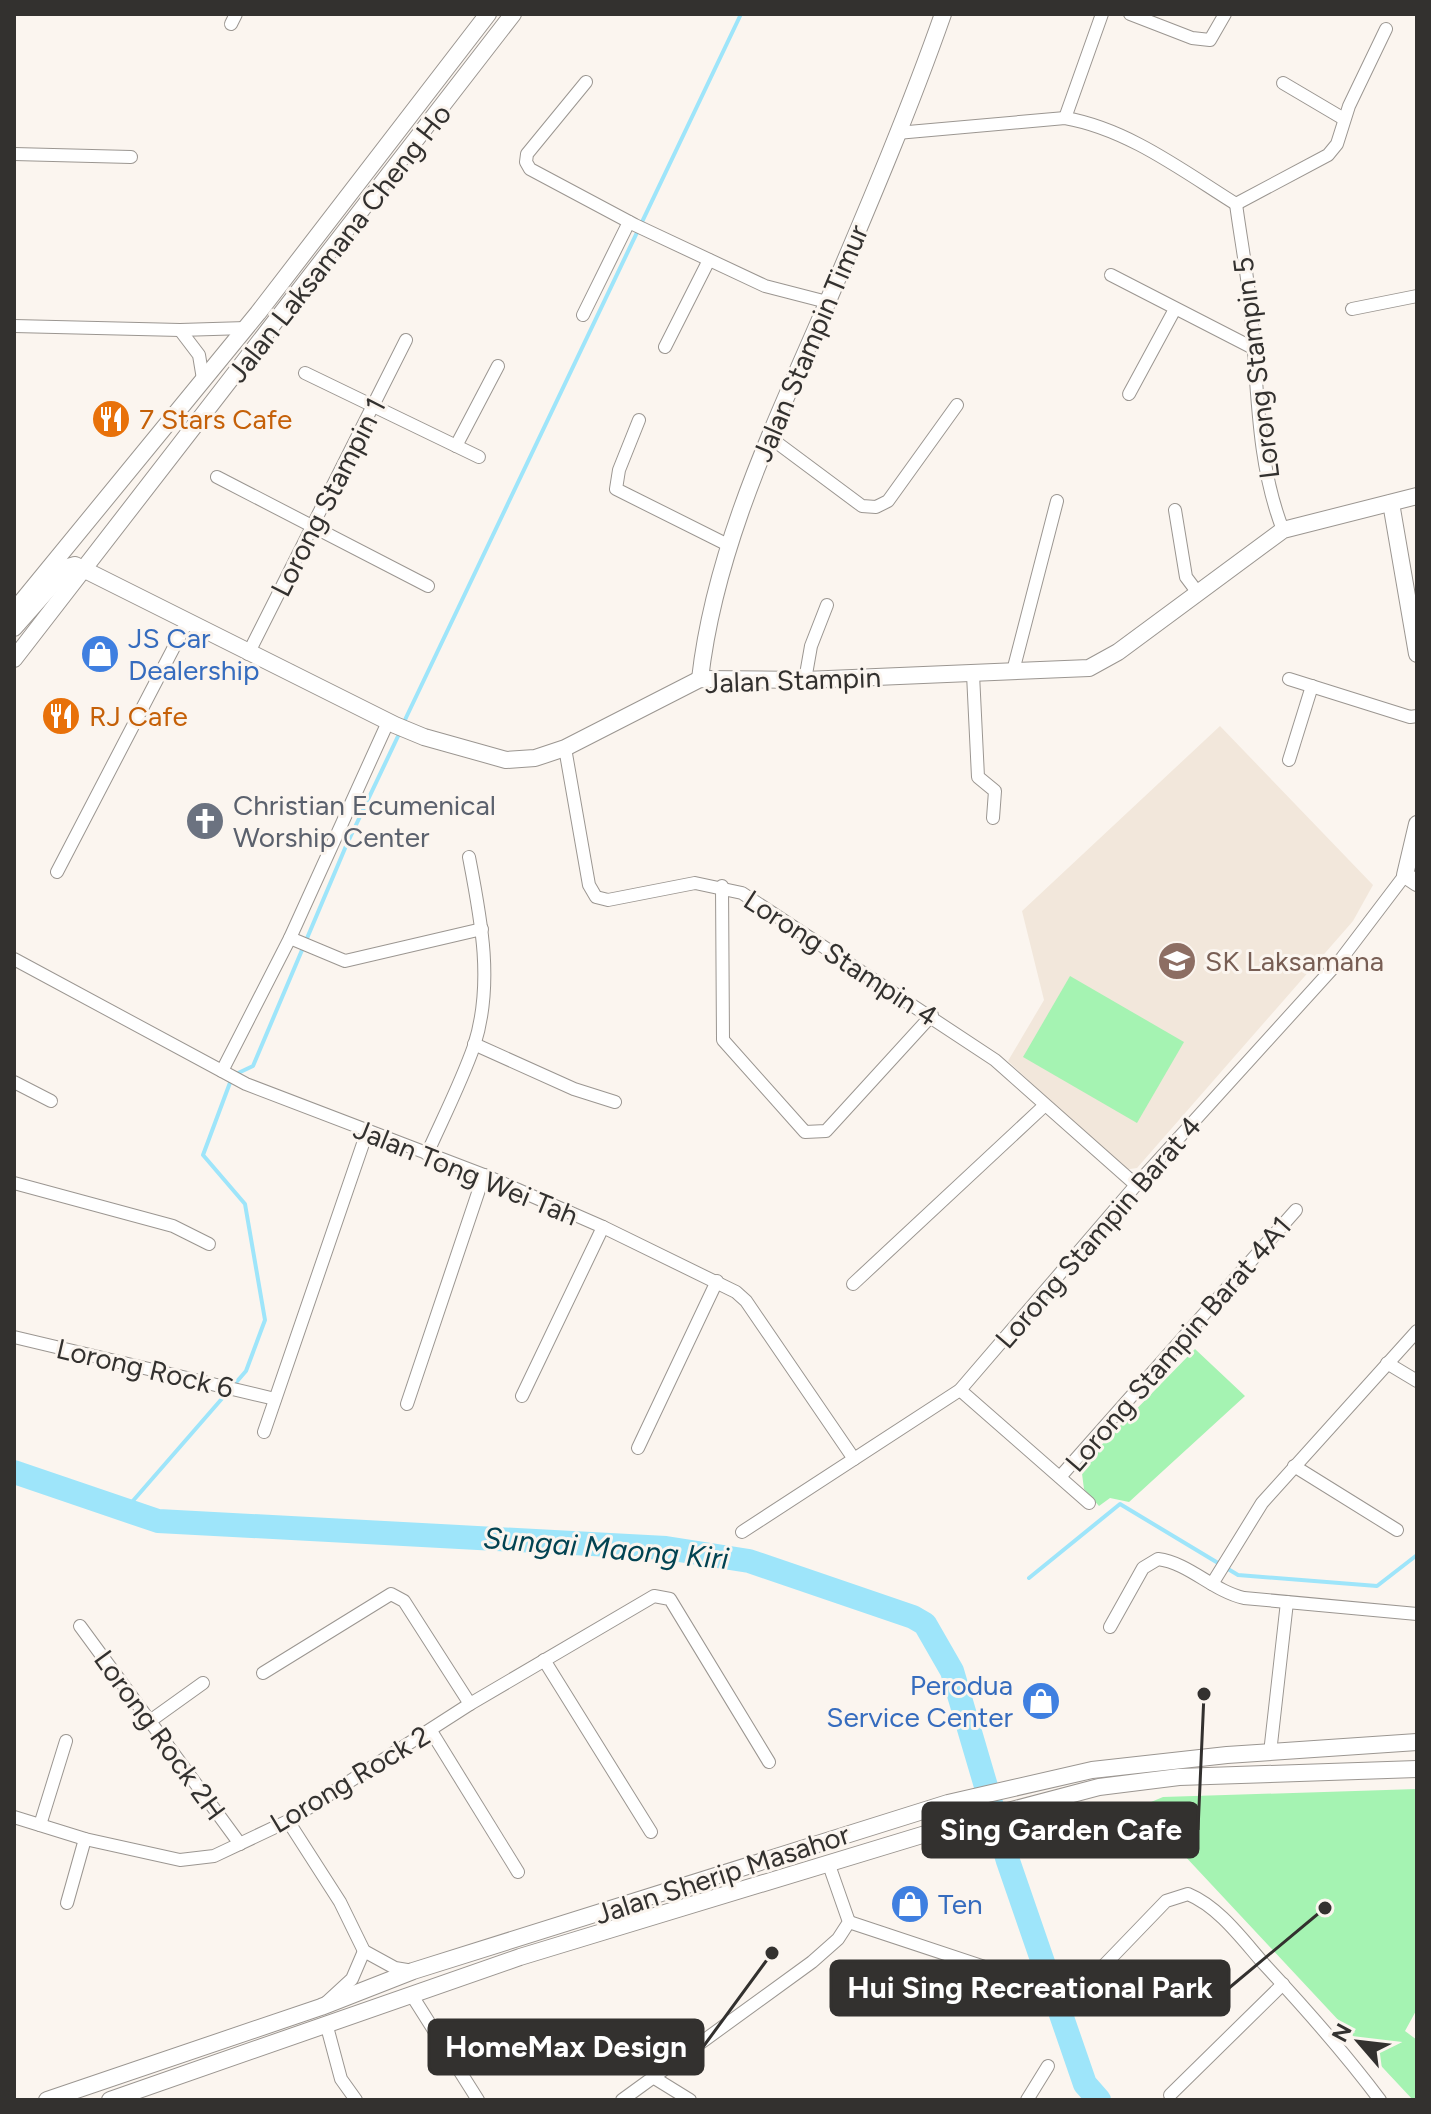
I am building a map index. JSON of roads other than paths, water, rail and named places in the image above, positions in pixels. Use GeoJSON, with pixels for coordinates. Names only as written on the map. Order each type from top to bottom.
{"type":"FeatureCollection","features":[{"type":"Feature","properties":{"kind":"main road","name":"Jalan Laksamana Cheng Ho"},"geometry":{"type":"LineString","coordinates":[[14,611],[246,328],[488,14]]}},
{"type":"Feature","properties":{"kind":"main road","name":"Jalan Laksamana Cheng Ho"},"geometry":{"type":"LineString","coordinates":[[14,659],[513,14]]}},
{"type":"Feature","properties":{"kind":"main road","name":"Jalan Stampin Timur"},"geometry":{"type":"LineString","coordinates":[[700,679],[704,642],[730,546],[768,436],[827,302],[943,14]]}},
{"type":"Feature","properties":{"kind":"main road","name":"Jalan Stampin"},"geometry":{"type":"LineString","coordinates":[[84,570],[186,624],[391,724],[424,737],[506,760],[535,758],[565,748],[700,679],[805,680],[1073,670],[1104,662],[1283,530],[1417,496]]}},
{"type":"Feature","properties":{"kind":"main road"},"geometry":{"type":"LineString","coordinates":[[1391,503],[1417,653]]}},
{"type":"Feature","properties":{"kind":"main road"},"geometry":{"type":"LineString","coordinates":[[14,628],[68,567],[75,565],[84,570]]}},
{"type":"Feature","properties":{"kind":"main road"},"geometry":{"type":"LineString","coordinates":[[1411,879],[1417,824]]}},
{"type":"Feature","properties":{"kind":"main road","name":"Jalan Sherip Masahor"},"geometry":{"type":"LineString","coordinates":[[110,2100],[324,2015],[413,1971],[948,1803],[1028,1782],[1175,1760],[1417,1742]]}},
{"type":"Feature","properties":{"kind":"main road","name":"Jalan Sherip Masahor"},"geometry":{"type":"LineString","coordinates":[[411,1994],[520,1957],[955,1825],[1099,1787],[1179,1777],[1417,1769]]}},
{"type":"Feature","properties":{"kind":"main road"},"geometry":{"type":"LineString","coordinates":[[324,2015],[398,1985],[411,1994]]}},
{"type":"Feature","properties":{"kind":"main road","name":"Jalan Sherip Masahor"},"geometry":{"type":"LineString","coordinates":[[47,2100],[324,2015]]}},
{"type":"Feature","properties":{"kind":"street"},"geometry":{"type":"LineString","coordinates":[[1065,118],[1102,14]]}},
{"type":"Feature","properties":{"kind":"street"},"geometry":{"type":"LineString","coordinates":[[1130,14],[1192,38],[1210,40],[1225,14]]}},
{"type":"Feature","properties":{"kind":"street"},"geometry":{"type":"LineString","coordinates":[[897,133],[1065,118],[1090,122],[1147,149],[1236,204],[1328,155],[1337,144],[1344,119],[1386,29]]}},
{"type":"Feature","properties":{"kind":"street"},"geometry":{"type":"LineString","coordinates":[[586,82],[527,154],[526,162],[530,169],[632,224],[765,286],[827,302]]}},
{"type":"Feature","properties":{"kind":"street"},"geometry":{"type":"LineString","coordinates":[[1283,83],[1344,119]]}},
{"type":"Feature","properties":{"kind":"street"},"geometry":{"type":"LineString","coordinates":[[14,154],[131,157]]}},
{"type":"Feature","properties":{"kind":"street","name":"Lorong Stampin 5"},"geometry":{"type":"LineString","coordinates":[[1236,204],[1253,348],[1255,396],[1273,505],[1283,530]]}},
{"type":"Feature","properties":{"kind":"street"},"geometry":{"type":"LineString","coordinates":[[583,315],[632,224]]}},
{"type":"Feature","properties":{"kind":"street"},"geometry":{"type":"LineString","coordinates":[[665,347],[709,260]]}},
{"type":"Feature","properties":{"kind":"street"},"geometry":{"type":"LineString","coordinates":[[1111,275],[1253,348]]}},
{"type":"Feature","properties":{"kind":"street"},"geometry":{"type":"LineString","coordinates":[[1352,309],[1417,296]]}},
{"type":"Feature","properties":{"kind":"street"},"geometry":{"type":"LineString","coordinates":[[1129,394],[1175,309]]}},
{"type":"Feature","properties":{"kind":"street"},"geometry":{"type":"LineString","coordinates":[[14,326],[180,330],[246,328]]}},
{"type":"Feature","properties":{"kind":"street"},"geometry":{"type":"LineString","coordinates":[[180,330],[199,355],[203,379]]}},
{"type":"Feature","properties":{"kind":"street","name":"Lorong Stampin 1"},"geometry":{"type":"LineString","coordinates":[[248,654],[406,340]]}},
{"type":"Feature","properties":{"kind":"street"},"geometry":{"type":"LineString","coordinates":[[456,446],[498,366]]}},
{"type":"Feature","properties":{"kind":"street"},"geometry":{"type":"LineString","coordinates":[[305,373],[479,457]]}},
{"type":"Feature","properties":{"kind":"street"},"geometry":{"type":"LineString","coordinates":[[768,436],[862,506],[876,507],[888,501],[957,405]]}},
{"type":"Feature","properties":{"kind":"street"},"geometry":{"type":"LineString","coordinates":[[639,420],[619,470],[616,489],[730,546]]}},
{"type":"Feature","properties":{"kind":"street"},"geometry":{"type":"LineString","coordinates":[[217,477],[428,586]]}},
{"type":"Feature","properties":{"kind":"street"},"geometry":{"type":"LineString","coordinates":[[1013,671],[1057,501]]}},
{"type":"Feature","properties":{"kind":"street"},"geometry":{"type":"LineString","coordinates":[[1175,510],[1186,577],[1198,593]]}},
{"type":"Feature","properties":{"kind":"street"},"geometry":{"type":"LineString","coordinates":[[805,680],[811,646],[827,605]]}},
{"type":"Feature","properties":{"kind":"street"},"geometry":{"type":"LineString","coordinates":[[57,872],[186,624]]}},
{"type":"Feature","properties":{"kind":"street"},"geometry":{"type":"LineString","coordinates":[[973,674],[978,777],[995,791],[993,818]]}},
{"type":"Feature","properties":{"kind":"street"},"geometry":{"type":"LineString","coordinates":[[1289,679],[1410,717],[1417,716]]}},
{"type":"Feature","properties":{"kind":"street"},"geometry":{"type":"LineString","coordinates":[[1289,760],[1312,686]]}},
{"type":"Feature","properties":{"kind":"street"},"geometry":{"type":"LineString","coordinates":[[226,1074],[295,940],[391,724]]}},
{"type":"Feature","properties":{"kind":"street","name":"Lorong Stampin 4"},"geometry":{"type":"LineString","coordinates":[[565,748],[589,885],[596,897],[608,900],[695,883],[722,886],[742,893],[932,1015],[995,1060],[1136,1185]]}},
{"type":"Feature","properties":{"kind":"street"},"geometry":{"type":"LineString","coordinates":[[427,1154],[474,1044],[484,990],[482,929],[469,857]]}},
{"type":"Feature","properties":{"kind":"street","name":"Lorong Stampin Barat 4"},"geometry":{"type":"LineString","coordinates":[[742,1532],[960,1390],[1136,1185],[1411,879]]}},
{"type":"Feature","properties":{"kind":"street"},"geometry":{"type":"LineString","coordinates":[[722,886],[723,1040],[805,1132],[826,1131],[932,1015]]}},
{"type":"Feature","properties":{"kind":"street"},"geometry":{"type":"LineString","coordinates":[[295,940],[345,961],[482,929]]}},
{"type":"Feature","properties":{"kind":"street","name":"Jalan Tong Wei Tah"},"geometry":{"type":"LineString","coordinates":[[14,959],[246,1084],[484,1175],[717,1281],[746,1301],[854,1459]]}},
{"type":"Feature","properties":{"kind":"street"},"geometry":{"type":"LineString","coordinates":[[474,1044],[574,1089],[615,1102]]}},
{"type":"Feature","properties":{"kind":"street"},"geometry":{"type":"LineString","coordinates":[[14,1082],[51,1101]]}},
{"type":"Feature","properties":{"kind":"street"},"geometry":{"type":"LineString","coordinates":[[853,1284],[1044,1106]]}},
{"type":"Feature","properties":{"kind":"street"},"geometry":{"type":"LineString","coordinates":[[264,1432],[367,1132]]}},
{"type":"Feature","properties":{"kind":"street"},"geometry":{"type":"LineString","coordinates":[[407,1404],[484,1175]]}},
{"type":"Feature","properties":{"kind":"street"},"geometry":{"type":"LineString","coordinates":[[14,1183],[173,1226],[209,1244]]}},
{"type":"Feature","properties":{"kind":"street","name":"Lorong Stampin Barat 4A1"},"geometry":{"type":"LineString","coordinates":[[1060,1477],[1296,1210]]}},
{"type":"Feature","properties":{"kind":"street"},"geometry":{"type":"LineString","coordinates":[[522,1396],[603,1227]]}},
{"type":"Feature","properties":{"kind":"street"},"geometry":{"type":"LineString","coordinates":[[638,1448],[717,1281]]}},
{"type":"Feature","properties":{"kind":"street"},"geometry":{"type":"LineString","coordinates":[[1213,1581],[1262,1503],[1417,1331]]}},
{"type":"Feature","properties":{"kind":"street","name":"Lorong Rock 6"},"geometry":{"type":"LineString","coordinates":[[14,1337],[275,1399]]}},
{"type":"Feature","properties":{"kind":"street"},"geometry":{"type":"LineString","coordinates":[[1387,1363],[1417,1381]]}},
{"type":"Feature","properties":{"kind":"street"},"geometry":{"type":"LineString","coordinates":[[960,1390],[1089,1503]]}},
{"type":"Feature","properties":{"kind":"street"},"geometry":{"type":"LineString","coordinates":[[1294,1466],[1397,1530]]}},
{"type":"Feature","properties":{"kind":"street"},"geometry":{"type":"LineString","coordinates":[[1110,1627],[1143,1568],[1151,1562],[1172,1562],[1244,1598],[1417,1614]]}},
{"type":"Feature","properties":{"kind":"street"},"geometry":{"type":"LineString","coordinates":[[263,1673],[391,1594],[404,1601],[470,1704]]}},
{"type":"Feature","properties":{"kind":"street","name":"Lorong Rock 2"},"geometry":{"type":"LineString","coordinates":[[14,1817],[85,1839],[180,1860],[214,1856],[288,1821],[470,1704],[654,1596],[662,1595],[670,1599],[769,1762]]}},
{"type":"Feature","properties":{"kind":"street"},"geometry":{"type":"LineString","coordinates":[[1270,1753],[1287,1602]]}},
{"type":"Feature","properties":{"kind":"street","name":"Lorong Rock 2H"},"geometry":{"type":"LineString","coordinates":[[80,1626],[240,1844]]}},
{"type":"Feature","properties":{"kind":"street"},"geometry":{"type":"LineString","coordinates":[[544,1660],[651,1832]]}},
{"type":"Feature","properties":{"kind":"street"},"geometry":{"type":"LineString","coordinates":[[150,1721],[203,1683]]}},
{"type":"Feature","properties":{"kind":"street"},"geometry":{"type":"LineString","coordinates":[[431,1731],[518,1872]]}},
{"type":"Feature","properties":{"kind":"street"},"geometry":{"type":"LineString","coordinates":[[40,1825],[66,1741]]}},
{"type":"Feature","properties":{"kind":"street"},"geometry":{"type":"LineString","coordinates":[[288,1821],[340,1902],[364,1951],[386,1965],[413,1971]]}},
{"type":"Feature","properties":{"kind":"street"},"geometry":{"type":"LineString","coordinates":[[67,1903],[85,1839]]}},
{"type":"Feature","properties":{"kind":"street"},"geometry":{"type":"LineString","coordinates":[[829,1865],[849,1922]]}},
{"type":"Feature","properties":{"kind":"street"},"geometry":{"type":"LineString","coordinates":[[1082,1983],[1085,1985],[1166,1901],[1188,1894],[1203,1900],[1283,1984],[1334,2040],[1380,2100]]}},
{"type":"Feature","properties":{"kind":"street"},"geometry":{"type":"LineString","coordinates":[[849,1922],[1027,1981]]}},
{"type":"Feature","properties":{"kind":"street"},"geometry":{"type":"LineString","coordinates":[[622,2100],[656,2079],[812,1962],[838,1939],[849,1922]]}},
{"type":"Feature","properties":{"kind":"street"},"geometry":{"type":"LineString","coordinates":[[356,2100],[341,2079],[324,2015],[352,1979],[364,1951]]}},
{"type":"Feature","properties":{"kind":"street"},"geometry":{"type":"LineString","coordinates":[[1170,2095],[1283,1984]]}},
{"type":"Feature","properties":{"kind":"street"},"geometry":{"type":"LineString","coordinates":[[411,1994],[478,2100]]}},
{"type":"Feature","properties":{"kind":"street"},"geometry":{"type":"LineString","coordinates":[[1027,2100],[1048,2066]]}},
{"type":"Feature","properties":{"kind":"street"},"geometry":{"type":"LineString","coordinates":[[656,2079],[690,2100]]}},
{"type":"Feature","properties":{"kind":"waterway"},"geometry":{"type":"LineString","coordinates":[[403,724],[741,14]]}},
{"type":"Feature","properties":{"kind":"waterway"},"geometry":{"type":"LineString","coordinates":[[236,1074],[253,1066],[346,846],[400,732]]}},
{"type":"Feature","properties":{"kind":"waterway"},"geometry":{"type":"LineString","coordinates":[[125,1510],[246,1371],[265,1320],[245,1204],[203,1155],[231,1080]]}},
{"type":"Feature","properties":{"kind":"waterway","name":"Sungai Maong Kiri"},"geometry":{"type":"LineString","coordinates":[[14,1472],[158,1521],[666,1548],[749,1561],[913,1617],[925,1624],[952,1671],[1008,1861],[1085,2084],[1099,2100]]}},
{"type":"Feature","properties":{"kind":"waterway"},"geometry":{"type":"LineString","coordinates":[[1029,1578],[1120,1504],[1238,1575],[1377,1586],[1417,1555]]}},
{"type":"Feature","properties":{"kind":"place","name":"7 Stars Cafe"},"geometry":{"type":"Point","coordinates":[111,419]}},
{"type":"Feature","properties":{"kind":"place","name":"JS Car Dealership"},"geometry":{"type":"Point","coordinates":[100,654]}},
{"type":"Feature","properties":{"kind":"place","name":"RJ Cafe"},"geometry":{"type":"Point","coordinates":[61,716]}},
{"type":"Feature","properties":{"kind":"place","name":"Christian Ecumenical Worship Center"},"geometry":{"type":"Point","coordinates":[205,821]}},
{"type":"Feature","properties":{"kind":"place","name":"SK Laksamana"},"geometry":{"type":"Point","coordinates":[1177,961]}},
{"type":"Feature","properties":{"kind":"place","name":"Sing Garden Cafe"},"geometry":{"type":"Point","coordinates":[1204,1694]}},
{"type":"Feature","properties":{"kind":"place","name":"Perodua Service Center"},"geometry":{"type":"Point","coordinates":[1041,1701]}},
{"type":"Feature","properties":{"kind":"place","name":"Ten"},"geometry":{"type":"Point","coordinates":[910,1904]}},
{"type":"Feature","properties":{"kind":"place","name":"Hui Sing Recreational Park"},"geometry":{"type":"Point","coordinates":[1325,1908]}},
{"type":"Feature","properties":{"kind":"place","name":"HomeMax Design"},"geometry":{"type":"Point","coordinates":[772,1953]}}]}
